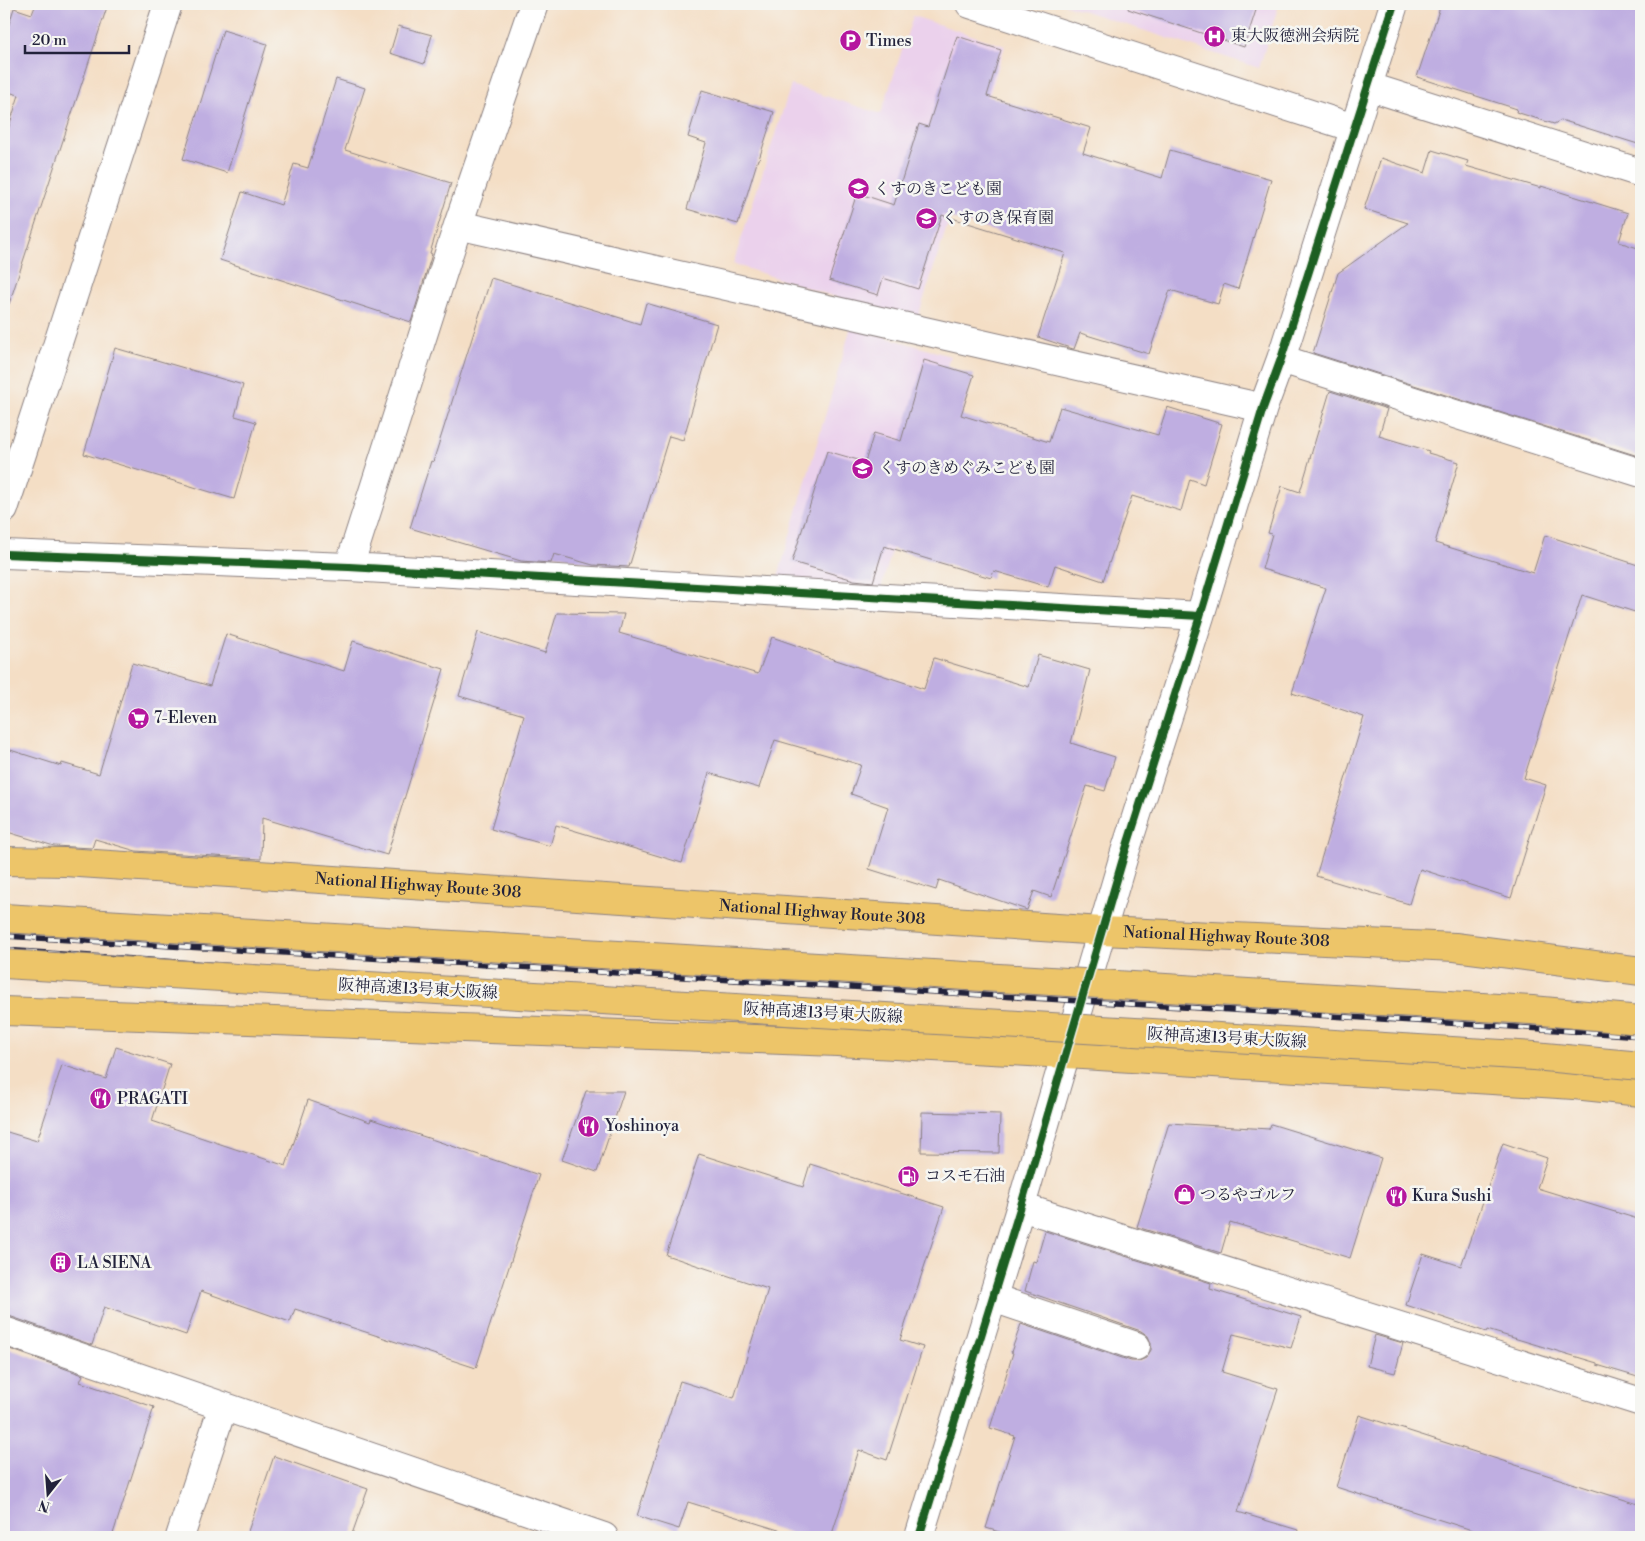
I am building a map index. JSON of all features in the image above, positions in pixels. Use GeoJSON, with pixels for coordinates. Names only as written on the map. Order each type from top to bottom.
{"type":"FeatureCollection","features":[{"type":"Feature","properties":{"kind":"highway","name":"National Highway Route 308"},"geometry":{"type":"LineString","coordinates":[[4,861],[85,864],[1102,931],[1455,947],[1641,971]]}},
{"type":"Feature","properties":{"kind":"highway"},"geometry":{"type":"LineString","coordinates":[[4,918],[1522,1009],[1641,1020]]}},
{"type":"Feature","properties":{"kind":"highway","name":"阪神高速13号東大阪線"},"geometry":{"type":"LineString","coordinates":[[4,964],[1534,1056],[1641,1066]]}},
{"type":"Feature","properties":{"kind":"highway"},"geometry":{"type":"LineString","coordinates":[[4,1011],[837,1042],[1574,1084],[1641,1092]]}},
{"type":"Feature","properties":{"kind":"street"},"geometry":{"type":"LineString","coordinates":[[4,509],[168,4]]}},
{"type":"Feature","properties":{"kind":"street"},"geometry":{"type":"LineString","coordinates":[[350,567],[458,224],[534,4]]}},
{"type":"Feature","properties":{"kind":"street"},"geometry":{"type":"LineString","coordinates":[[970,4],[1354,128]]}},
{"type":"Feature","properties":{"kind":"street"},"geometry":{"type":"LineString","coordinates":[[919,1537],[993,1298],[1125,852],[1200,616],[1263,408],[1281,359],[1366,86],[1394,4]]}},
{"type":"Feature","properties":{"kind":"street"},"geometry":{"type":"LineString","coordinates":[[1366,86],[1641,173]]}},
{"type":"Feature","properties":{"kind":"street"},"geometry":{"type":"LineString","coordinates":[[458,224],[1263,408]]}},
{"type":"Feature","properties":{"kind":"street"},"geometry":{"type":"LineString","coordinates":[[1281,359],[1641,473]]}},
{"type":"Feature","properties":{"kind":"street"},"geometry":{"type":"LineString","coordinates":[[4,554],[350,567],[1200,616]]}},
{"type":"Feature","properties":{"kind":"street"},"geometry":{"type":"LineString","coordinates":[[1020,1207],[1641,1402]]}},
{"type":"Feature","properties":{"kind":"street"},"geometry":{"type":"LineString","coordinates":[[993,1298],[1136,1346]]}},
{"type":"Feature","properties":{"kind":"street"},"geometry":{"type":"LineString","coordinates":[[4,1331],[223,1406],[568,1531],[604,1537]]}},
{"type":"Feature","properties":{"kind":"street"},"geometry":{"type":"LineString","coordinates":[[180,1537],[223,1406]]}},
{"type":"Feature","properties":{"kind":"shaded area","name":"東大阪徳洲会病院"},"geometry":{"type":"Polygon","coordinates":[[[1063,4],[1279,4],[1259,68],[1063,4]]]}},
{"type":"Feature","properties":{"kind":"shaded area","name":"くすのきこども園"},"geometry":{"type":"Polygon","coordinates":[[[913,16],[1005,46],[916,323],[733,264],[791,85],[881,114],[913,16]]]}},
{"type":"Feature","properties":{"kind":"shaded area","name":"くすのきめぐみこども園"},"geometry":{"type":"Polygon","coordinates":[[[851,327],[950,356],[881,588],[777,580],[851,327]]]}},
{"type":"Feature","properties":{"kind":"building"},"geometry":{"type":"Polygon","coordinates":[[[36,4],[108,4],[9,304],[4,303],[4,142],[19,95],[4,91],[4,40],[14,8],[32,14],[36,4]]]}},
{"type":"Feature","properties":{"kind":"building"},"geometry":{"type":"Polygon","coordinates":[[[1129,4],[1258,4],[1244,47],[1128,9],[1129,4]]]}},
{"type":"Feature","properties":{"kind":"building"},"geometry":{"type":"Polygon","coordinates":[[[1441,4],[1641,4],[1641,145],[1561,120],[1554,124],[1516,112],[1517,109],[1417,77],[1441,4]]]}},
{"type":"Feature","properties":{"kind":"building"},"geometry":{"type":"Polygon","coordinates":[[[398,26],[432,35],[424,64],[390,53],[398,26]]]}},
{"type":"Feature","properties":{"kind":"building"},"geometry":{"type":"Polygon","coordinates":[[[223,30],[267,44],[227,173],[183,159],[223,30]]]}},
{"type":"Feature","properties":{"kind":"building"},"geometry":{"type":"Polygon","coordinates":[[[957,36],[1001,50],[987,96],[1091,128],[1083,153],[1162,178],[1170,150],[1271,179],[1238,289],[1224,284],[1218,304],[1170,290],[1149,354],[1080,333],[1073,349],[1038,337],[1065,253],[942,215],[918,289],[883,278],[878,295],[829,280],[857,193],[894,205],[919,124],[928,127],[957,36]]]}},
{"type":"Feature","properties":{"kind":"building"},"geometry":{"type":"Polygon","coordinates":[[[336,79],[365,88],[345,150],[451,183],[411,322],[220,260],[242,192],[281,205],[294,164],[308,168],[336,79]]]}},
{"type":"Feature","properties":{"kind":"building"},"geometry":{"type":"Polygon","coordinates":[[[702,90],[774,112],[738,224],[687,209],[706,143],[688,137],[702,90]]]}},
{"type":"Feature","properties":{"kind":"building"},"geometry":{"type":"Polygon","coordinates":[[[1432,150],[1468,161],[1466,166],[1541,188],[1541,186],[1628,213],[1619,242],[1641,249],[1641,457],[1313,353],[1338,273],[1408,223],[1364,209],[1381,158],[1425,173],[1432,150]]]}},
{"type":"Feature","properties":{"kind":"building"},"geometry":{"type":"Polygon","coordinates":[[[491,278],[640,324],[646,303],[717,324],[683,440],[669,436],[629,567],[593,565],[554,554],[551,563],[521,561],[410,528],[431,461],[433,462],[491,278]]]}},
{"type":"Feature","properties":{"kind":"building"},"geometry":{"type":"Polygon","coordinates":[[[115,348],[243,385],[235,416],[256,422],[234,499],[84,454],[115,348]]]}},
{"type":"Feature","properties":{"kind":"building"},"geometry":{"type":"Polygon","coordinates":[[[924,360],[974,375],[961,415],[1049,442],[1060,407],[1158,435],[1167,407],[1222,424],[1204,484],[1190,479],[1181,511],[1132,496],[1103,581],[1055,565],[1048,587],[994,571],[991,578],[884,546],[873,582],[854,580],[792,562],[827,451],[865,462],[874,433],[901,441],[924,360]]]}},
{"type":"Feature","properties":{"kind":"building"},"geometry":{"type":"Polygon","coordinates":[[[1330,391],[1387,409],[1379,436],[1459,462],[1435,543],[1533,573],[1545,535],[1641,566],[1641,614],[1582,595],[1524,778],[1546,785],[1511,898],[1420,869],[1409,904],[1316,876],[1364,717],[1292,693],[1326,588],[1262,569],[1272,534],[1268,533],[1282,486],[1300,492],[1330,391]]]}},
{"type":"Feature","properties":{"kind":"building"},"geometry":{"type":"Polygon","coordinates":[[[557,613],[624,614],[619,633],[758,674],[772,637],[924,689],[934,658],[1029,687],[1038,655],[1090,670],[1071,743],[1115,757],[1105,791],[1087,786],[1051,897],[1034,891],[1027,910],[939,880],[936,890],[869,869],[888,807],[851,794],[861,765],[775,740],[759,788],[709,773],[682,863],[556,825],[550,846],[491,829],[524,715],[459,696],[478,632],[545,653],[557,613]]]}},
{"type":"Feature","properties":{"kind":"building"},"geometry":{"type":"Polygon","coordinates":[[[226,634],[344,671],[353,641],[444,669],[387,855],[262,818],[261,859],[136,851],[95,839],[92,848],[54,846],[4,831],[4,748],[61,766],[62,763],[99,774],[132,663],[210,686],[226,634]]]}},
{"type":"Feature","properties":{"kind":"building"},"geometry":{"type":"Polygon","coordinates":[[[116,1047],[170,1064],[152,1121],[286,1166],[308,1100],[370,1122],[371,1119],[539,1175],[476,1368],[295,1309],[290,1322],[201,1291],[186,1335],[104,1307],[92,1345],[9,1316],[4,1316],[4,1131],[37,1141],[62,1065],[106,1079],[116,1047]]]}},
{"type":"Feature","properties":{"kind":"building"},"geometry":{"type":"Polygon","coordinates":[[[586,1091],[624,1091],[597,1172],[562,1160],[586,1091]]]}},
{"type":"Feature","properties":{"kind":"building"},"geometry":{"type":"Polygon","coordinates":[[[922,1112],[1000,1114],[999,1153],[921,1152],[922,1112]]]}},
{"type":"Feature","properties":{"kind":"building"},"geometry":{"type":"Polygon","coordinates":[[[1169,1123],[1269,1129],[1271,1124],[1381,1158],[1350,1258],[1230,1222],[1221,1253],[1137,1227],[1169,1123]]]}},
{"type":"Feature","properties":{"kind":"building"},"geometry":{"type":"Polygon","coordinates":[[[1503,1143],[1547,1158],[1537,1188],[1641,1220],[1641,1378],[1487,1330],[1486,1332],[1406,1305],[1423,1254],[1461,1266],[1503,1143]]]}},
{"type":"Feature","properties":{"kind":"building"},"geometry":{"type":"Polygon","coordinates":[[[699,1154],[803,1187],[810,1164],[944,1207],[900,1340],[923,1347],[887,1460],[859,1450],[831,1537],[801,1537],[688,1502],[679,1529],[637,1516],[680,1381],[734,1398],[768,1289],[666,1255],[699,1154]]]}},
{"type":"Feature","properties":{"kind":"building"},"geometry":{"type":"Polygon","coordinates":[[[1045,1231],[1211,1283],[1210,1289],[1301,1317],[1291,1348],[1233,1334],[1222,1372],[1278,1389],[1238,1512],[1298,1530],[1297,1537],[1016,1537],[986,1528],[1015,1436],[990,1428],[1013,1353],[1011,1352],[1021,1324],[1131,1361],[1139,1361],[1146,1358],[1151,1350],[1148,1336],[1141,1331],[1025,1291],[1033,1261],[1036,1262],[1045,1231]]]}},
{"type":"Feature","properties":{"kind":"building"},"geometry":{"type":"Polygon","coordinates":[[[1375,1335],[1403,1343],[1395,1373],[1367,1366],[1375,1335]]]}},
{"type":"Feature","properties":{"kind":"building"},"geometry":{"type":"Polygon","coordinates":[[[4,1347],[83,1375],[80,1382],[154,1407],[112,1537],[4,1537],[4,1347]]]}},
{"type":"Feature","properties":{"kind":"building"},"geometry":{"type":"Polygon","coordinates":[[[1359,1415],[1641,1505],[1641,1537],[1494,1537],[1336,1487],[1359,1415]]]}},
{"type":"Feature","properties":{"kind":"building"},"geometry":{"type":"Polygon","coordinates":[[[274,1456],[368,1489],[351,1537],[246,1537],[274,1456]]]}},
{"type":"Feature","properties":{"kind":"railway"},"geometry":{"type":"LineString","coordinates":[[4,936],[1641,1036]]}},
{"type":"Feature","properties":{"kind":"railway"},"geometry":{"type":"LineString","coordinates":[[4,950],[1510,1054],[1641,1065]]}},
{"type":"Feature","properties":{"kind":"cycle path"},"geometry":{"type":"LineString","coordinates":[[919,1537],[1023,1199],[1125,852],[1200,616],[1263,408],[1281,359],[1394,4]]}},
{"type":"Feature","properties":{"kind":"cycle path"},"geometry":{"type":"LineString","coordinates":[[4,554],[349,567],[1200,616]]}},
{"type":"Feature","properties":{"kind":"place","name":"東大阪徳洲会病院"},"geometry":{"type":"Point","coordinates":[1215,36]}},
{"type":"Feature","properties":{"kind":"place","name":"Times"},"geometry":{"type":"Point","coordinates":[850,41]}},
{"type":"Feature","properties":{"kind":"place","name":"くすのきこども園"},"geometry":{"type":"Point","coordinates":[858,189]}},
{"type":"Feature","properties":{"kind":"place","name":"くすのき保育園"},"geometry":{"type":"Point","coordinates":[926,218]}},
{"type":"Feature","properties":{"kind":"place","name":"くすのきめぐみこども園"},"geometry":{"type":"Point","coordinates":[863,468]}},
{"type":"Feature","properties":{"kind":"place","name":"7-Eleven"},"geometry":{"type":"Point","coordinates":[138,718]}},
{"type":"Feature","properties":{"kind":"place","name":"PRAGATI"},"geometry":{"type":"Point","coordinates":[101,1099]}},
{"type":"Feature","properties":{"kind":"place","name":"Yoshinoya"},"geometry":{"type":"Point","coordinates":[589,1126]}},
{"type":"Feature","properties":{"kind":"place","name":"コスモ石油"},"geometry":{"type":"Point","coordinates":[909,1176]}},
{"type":"Feature","properties":{"kind":"place","name":"つるやゴルフ"},"geometry":{"type":"Point","coordinates":[1184,1195]}},
{"type":"Feature","properties":{"kind":"place","name":"Kura Sushi"},"geometry":{"type":"Point","coordinates":[1396,1196]}},
{"type":"Feature","properties":{"kind":"place","name":"LA SIENA"},"geometry":{"type":"Point","coordinates":[61,1263]}}]}
